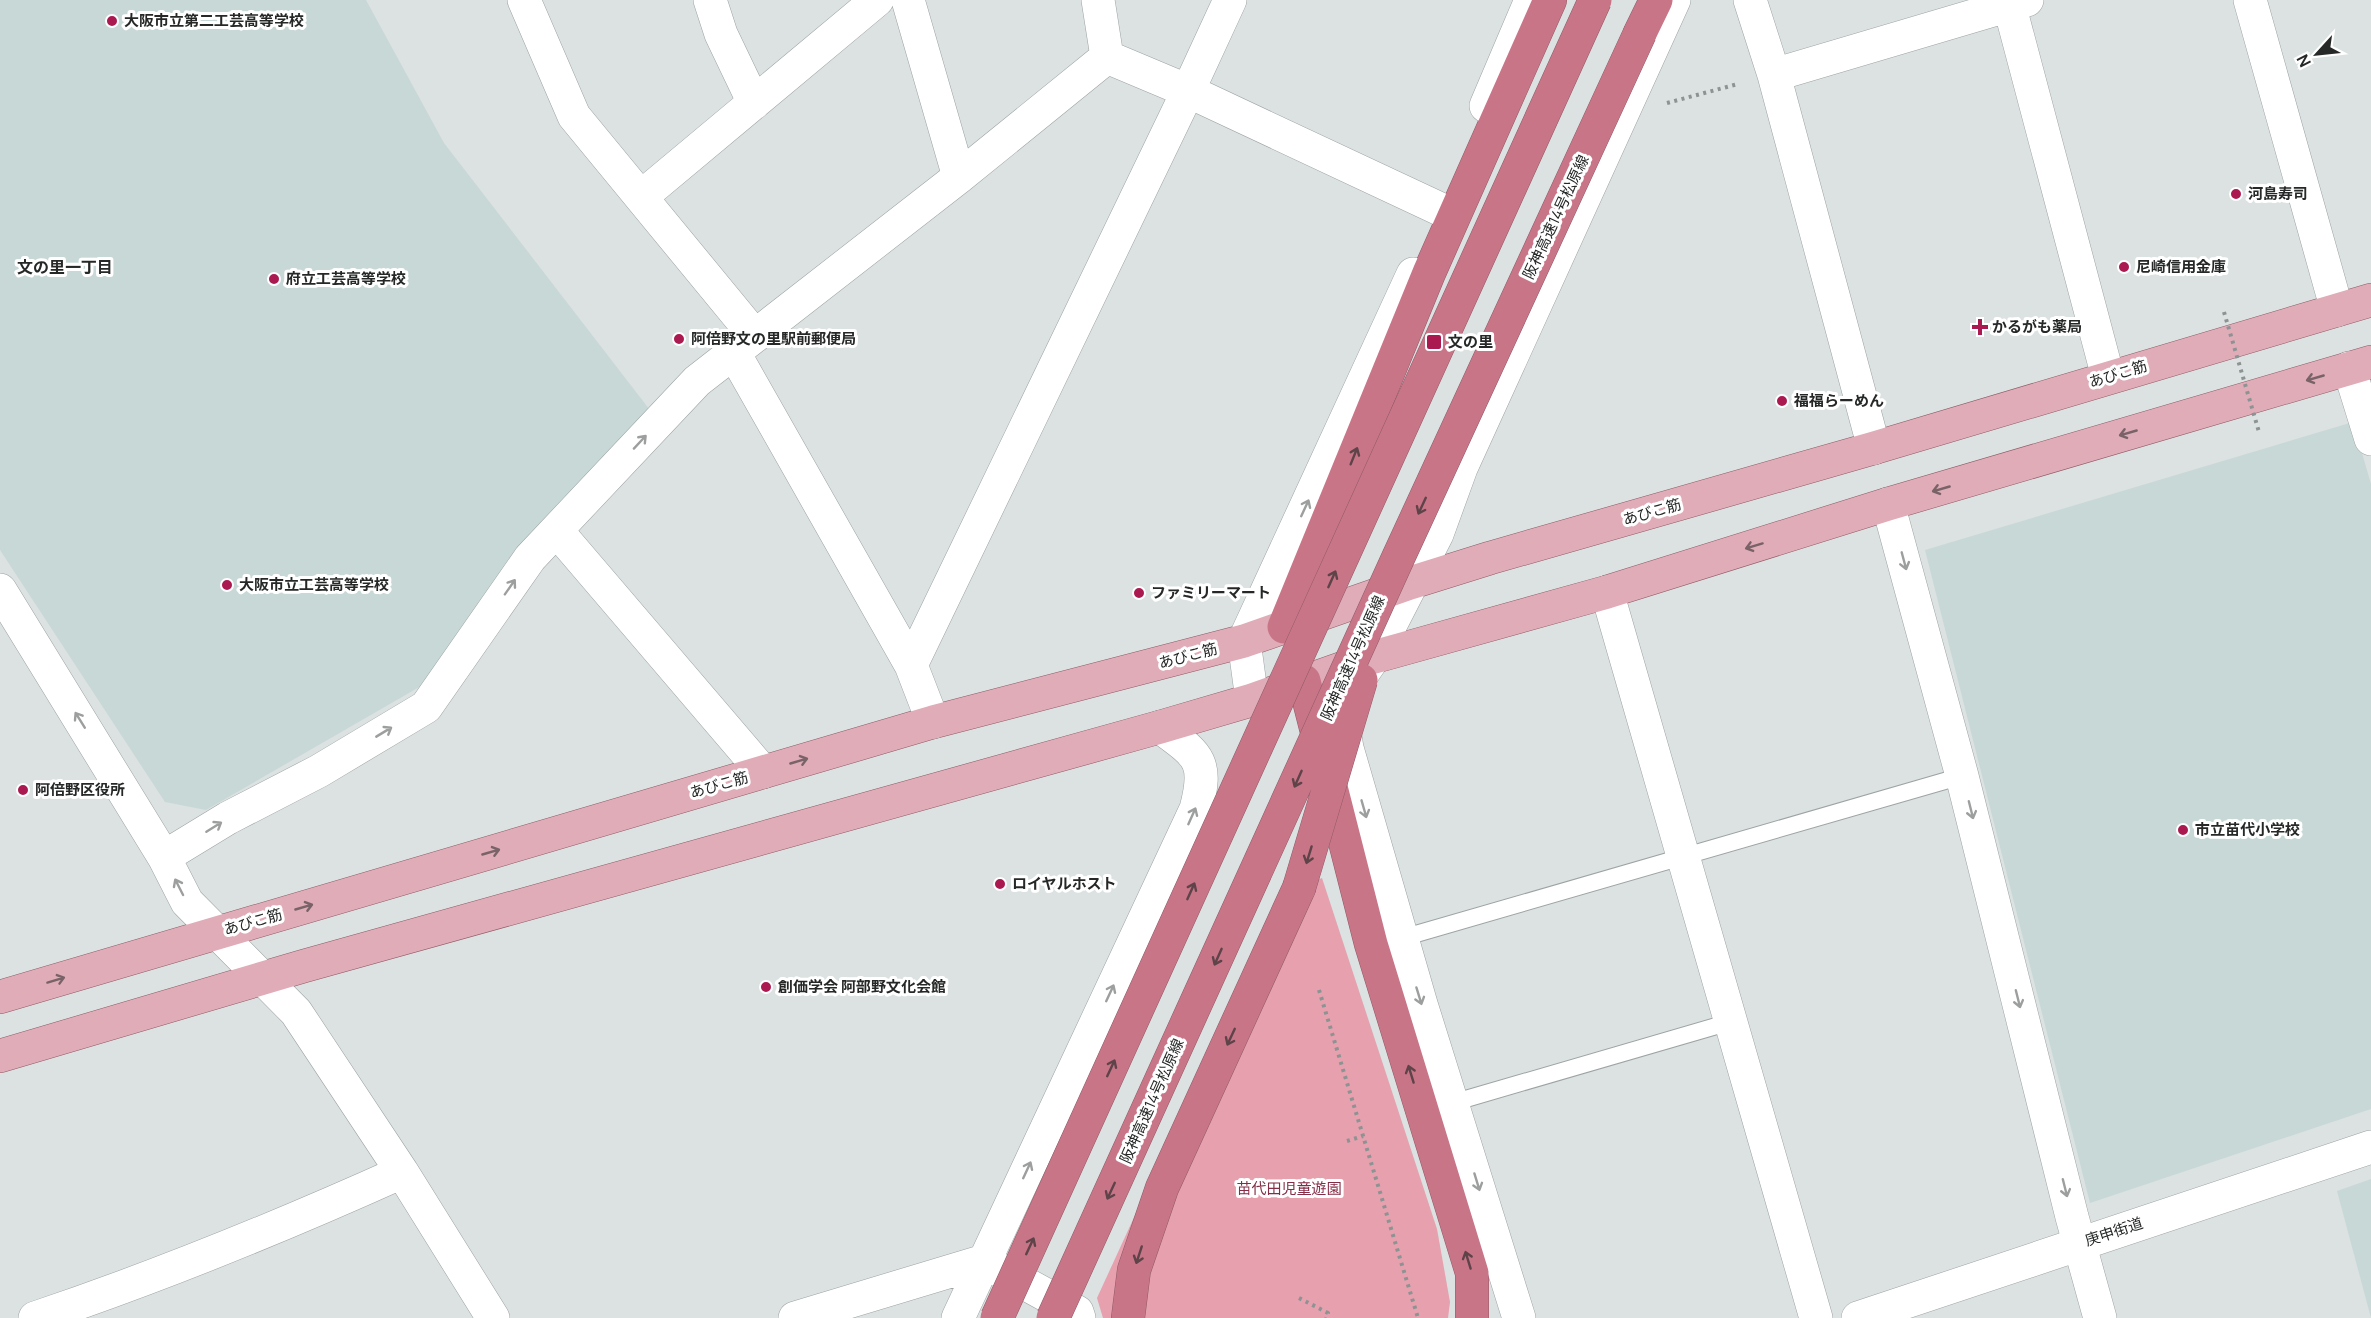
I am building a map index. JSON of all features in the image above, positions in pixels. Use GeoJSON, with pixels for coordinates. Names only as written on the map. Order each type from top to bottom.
{"type":"FeatureCollection","features":[{"type":"Feature","properties":{"kind":"highway"},"geometry":{"type":"LineString","coordinates":[[1284,627],[1429,273],[1550,0]]}},
{"type":"Feature","properties":{"kind":"highway"},"geometry":{"type":"LineString","coordinates":[[997,1318],[1595,0]]}},
{"type":"Feature","properties":{"kind":"highway","name":"阪神高速14号松原線"},"geometry":{"type":"LineString","coordinates":[[1071,1317],[1656,0]]}},
{"type":"Feature","properties":{"kind":"highway"},"geometry":{"type":"LineString","coordinates":[[1128,1318],[1134,1270],[1162,1188],[1299,888],[1404,570]]}},
{"type":"Feature","properties":{"kind":"highway"},"geometry":{"type":"LineString","coordinates":[[1304,681],[1386,941],[1472,1273],[1472,1318]]}},
{"type":"Feature","properties":{"kind":"main road","name":"あびこ筋"},"geometry":{"type":"LineString","coordinates":[[0,997],[933,722],[1244,641],[1284,627],[1404,570],[1874,448],[2371,300]]}},
{"type":"Feature","properties":{"kind":"main road"},"geometry":{"type":"LineString","coordinates":[[0,1056],[263,978],[1160,727],[1252,700],[1374,657],[1607,592],[1888,504],[2360,365]]}},
{"type":"Feature","properties":{"kind":"street"},"geometry":{"type":"LineString","coordinates":[[524,0],[574,116],[641,197],[745,345],[911,666],[933,722]]}},
{"type":"Feature","properties":{"kind":"street"},"geometry":{"type":"LineString","coordinates":[[710,0],[721,34],[754,103]]}},
{"type":"Feature","properties":{"kind":"street"},"geometry":{"type":"LineString","coordinates":[[641,197],[877,0]]}},
{"type":"Feature","properties":{"kind":"street"},"geometry":{"type":"LineString","coordinates":[[908,0],[959,177]]}},
{"type":"Feature","properties":{"kind":"street"},"geometry":{"type":"LineString","coordinates":[[1098,0],[1107,57]]}},
{"type":"Feature","properties":{"kind":"street"},"geometry":{"type":"LineString","coordinates":[[911,666],[1230,0]]}},
{"type":"Feature","properties":{"kind":"street"},"geometry":{"type":"LineString","coordinates":[[1252,700],[1244,641],[1442,210],[1530,0]]}},
{"type":"Feature","properties":{"kind":"street"},"geometry":{"type":"LineString","coordinates":[[1520,1318],[1452,1103],[1386,941],[1341,714],[1354,687],[1374,657],[1404,570],[1437,534],[1461,468],[1674,0]]}},
{"type":"Feature","properties":{"kind":"street"},"geometry":{"type":"LineString","coordinates":[[1750,0],[1774,75],[1874,448]]}},
{"type":"Feature","properties":{"kind":"street"},"geometry":{"type":"LineString","coordinates":[[2250,0],[2337,310]]}},
{"type":"Feature","properties":{"kind":"street"},"geometry":{"type":"LineString","coordinates":[[1774,75],[2014,2],[2108,377]]}},
{"type":"Feature","properties":{"kind":"street"},"geometry":{"type":"LineString","coordinates":[[164,857],[228,818],[320,771],[426,707],[530,558],[697,381],[959,177],[1107,57]]}},
{"type":"Feature","properties":{"kind":"street"},"geometry":{"type":"LineString","coordinates":[[1107,57],[1188,91],[1442,210]]}},
{"type":"Feature","properties":{"kind":"street"},"geometry":{"type":"LineString","coordinates":[[2360,365],[2371,440]]}},
{"type":"Feature","properties":{"kind":"street"},"geometry":{"type":"LineString","coordinates":[[1888,504],[1962,776],[2079,1244],[2100,1318]]}},
{"type":"Feature","properties":{"kind":"street"},"geometry":{"type":"LineString","coordinates":[[557,531],[763,772]]}},
{"type":"Feature","properties":{"kind":"street"},"geometry":{"type":"LineString","coordinates":[[0,590],[164,857],[187,902],[296,1012],[402,1173],[493,1318]]}},
{"type":"Feature","properties":{"kind":"street"},"geometry":{"type":"LineString","coordinates":[[1607,592],[1816,1318]]}},
{"type":"Feature","properties":{"kind":"street"},"geometry":{"type":"LineString","coordinates":[[958,1318],[1196,808],[1203,783],[1200,765],[1192,750],[1160,727]]}},
{"type":"Feature","properties":{"kind":"street","name":"庚申街道"},"geometry":{"type":"LineString","coordinates":[[1858,1318],[2371,1147]]}},
{"type":"Feature","properties":{"kind":"street"},"geometry":{"type":"LineString","coordinates":[[35,1318],[77,1304],[317,1210],[402,1173]]}},
{"type":"Feature","properties":{"kind":"street"},"geometry":{"type":"LineString","coordinates":[[795,1318],[984,1261],[1071,1317]]}},
{"type":"Feature","properties":{"kind":"lane"},"geometry":{"type":"LineString","coordinates":[[1386,941],[1962,776]]}},
{"type":"Feature","properties":{"kind":"lane"},"geometry":{"type":"LineString","coordinates":[[1452,1103],[1730,1022]]}},
{"type":"Feature","properties":{"kind":"path"},"geometry":{"type":"LineString","coordinates":[[1657,106],[1774,75]]}},
{"type":"Feature","properties":{"kind":"path"},"geometry":{"type":"LineString","coordinates":[[2224,312],[2259,432]]}},
{"type":"Feature","properties":{"kind":"path"},"geometry":{"type":"LineString","coordinates":[[1319,990],[1418,1318]]}},
{"type":"Feature","properties":{"kind":"path"},"geometry":{"type":"LineString","coordinates":[[1347,1141],[1363,1136]]}},
{"type":"Feature","properties":{"kind":"path"},"geometry":{"type":"LineString","coordinates":[[1299,1298],[1328,1313],[1326,1318]]}},
{"type":"Feature","properties":{"kind":"shaded area","name":"府立工芸高等学校"},"geometry":{"type":"Polygon","coordinates":[[[0,0],[366,0],[444,143],[653,414],[428,682],[206,810],[165,802],[0,550],[0,0]]]}},
{"type":"Feature","properties":{"kind":"shaded area","name":"市立苗代小学校"},"geometry":{"type":"Polygon","coordinates":[[[2353,422],[2371,484],[2371,1109],[2090,1203],[1925,550],[2353,422]]]}},
{"type":"Feature","properties":{"kind":"shaded area"},"geometry":{"type":"Polygon","coordinates":[[[2371,1179],[2371,1318],[2337,1191],[2371,1179]]]}},
{"type":"Feature","properties":{"kind":"green space","name":"苗代田児童遊園"},"geometry":{"type":"Polygon","coordinates":[[[1322,878],[1437,1229],[1450,1302],[1448,1318],[1103,1318],[1097,1298],[1282,895],[1322,878]]]}},
{"type":"Feature","properties":{"kind":"place","name":"大阪市立第二工芸高等学校"},"geometry":{"type":"Point","coordinates":[112,21]}},
{"type":"Feature","properties":{"kind":"place","name":"河島寿司"},"geometry":{"type":"Point","coordinates":[2236,194]}},
{"type":"Feature","properties":{"kind":"place","name":"尼崎信用金庫"},"geometry":{"type":"Point","coordinates":[2124,267]}},
{"type":"Feature","properties":{"kind":"place","name":"府立工芸高等学校"},"geometry":{"type":"Point","coordinates":[274,279]}},
{"type":"Feature","properties":{"kind":"place","name":"かるがも薬局"},"geometry":{"type":"Point","coordinates":[1980,327]}},
{"type":"Feature","properties":{"kind":"place","name":"阿倍野文の里駅前郵便局"},"geometry":{"type":"Point","coordinates":[679,339]}},
{"type":"Feature","properties":{"kind":"place","name":"文の里"},"geometry":{"type":"Point","coordinates":[1434,342]}},
{"type":"Feature","properties":{"kind":"place","name":"福福らーめん"},"geometry":{"type":"Point","coordinates":[1782,401]}},
{"type":"Feature","properties":{"kind":"place","name":"大阪市立工芸高等学校"},"geometry":{"type":"Point","coordinates":[227,585]}},
{"type":"Feature","properties":{"kind":"place","name":"ファミリーマート"},"geometry":{"type":"Point","coordinates":[1139,593]}},
{"type":"Feature","properties":{"kind":"place","name":"阿倍野区役所"},"geometry":{"type":"Point","coordinates":[23,790]}},
{"type":"Feature","properties":{"kind":"place","name":"市立苗代小学校"},"geometry":{"type":"Point","coordinates":[2183,830]}},
{"type":"Feature","properties":{"kind":"place","name":"ロイヤルホスト"},"geometry":{"type":"Point","coordinates":[1000,884]}},
{"type":"Feature","properties":{"kind":"place","name":"創価学会 阿部野文化会館"},"geometry":{"type":"Point","coordinates":[766,987]}},
{"type":"Feature","properties":{"kind":"district","name":"文の里一丁目"},"geometry":{"type":"Point","coordinates":[65,267]}}]}
